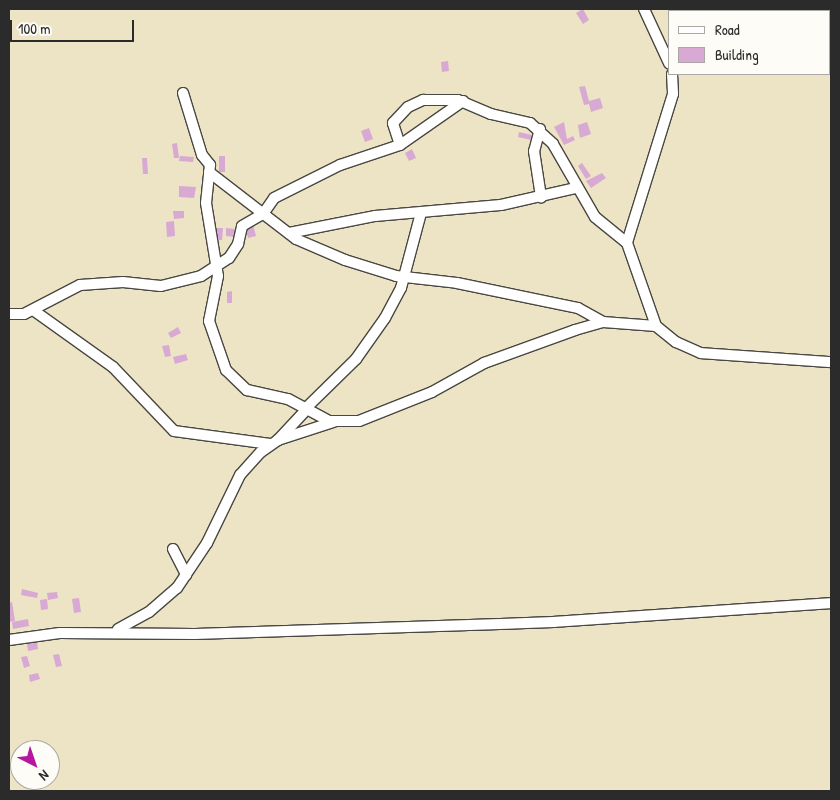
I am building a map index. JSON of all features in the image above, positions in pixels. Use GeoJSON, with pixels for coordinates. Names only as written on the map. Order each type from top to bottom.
{"type":"FeatureCollection","features":[{"type":"Feature","properties":{"kind":"street"},"geometry":{"type":"LineString","coordinates":[[644,9],[668,61]]}},
{"type":"Feature","properties":{"kind":"street"},"geometry":{"type":"LineString","coordinates":[[656,326],[627,242],[673,94],[672,75]]}},
{"type":"Feature","properties":{"kind":"street"},"geometry":{"type":"LineString","coordinates":[[183,93],[202,155],[210,163],[207,211],[218,266],[209,321],[226,370],[246,390],[288,399],[304,410],[334,422]]}},
{"type":"Feature","properties":{"kind":"street"},"geometry":{"type":"LineString","coordinates":[[400,145],[393,123],[414,102],[463,101],[540,129],[576,188],[603,226],[627,242]]}},
{"type":"Feature","properties":{"kind":"street"},"geometry":{"type":"LineString","coordinates":[[9,314],[33,310],[80,284],[169,286],[218,266],[237,247],[242,226],[263,214],[268,202],[360,156],[400,145],[463,101]]}},
{"type":"Feature","properties":{"kind":"street"},"geometry":{"type":"LineString","coordinates":[[540,129],[534,151],[541,197]]}},
{"type":"Feature","properties":{"kind":"street"},"geometry":{"type":"LineString","coordinates":[[209,172],[263,214],[309,246],[404,278],[457,283],[578,308],[603,322]]}},
{"type":"Feature","properties":{"kind":"street"},"geometry":{"type":"LineString","coordinates":[[290,233],[375,216],[421,213],[541,197],[576,188]]}},
{"type":"Feature","properties":{"kind":"street"},"geometry":{"type":"LineString","coordinates":[[112,632],[149,612],[186,575],[240,475],[365,349],[394,304],[404,278],[421,213]]}},
{"type":"Feature","properties":{"kind":"street"},"geometry":{"type":"LineString","coordinates":[[33,310],[113,367],[174,432],[274,442],[334,422],[378,416],[484,364],[603,322],[656,326],[701,353],[831,362]]}},
{"type":"Feature","properties":{"kind":"street"},"geometry":{"type":"LineString","coordinates":[[173,549],[186,575]]}},
{"type":"Feature","properties":{"kind":"street"},"geometry":{"type":"LineString","coordinates":[[9,640],[112,632],[238,633],[554,622],[831,603]]}},
{"type":"Feature","properties":{"kind":"building"},"geometry":{"type":"Polygon","coordinates":[[[583,9],[589,20],[583,24],[576,13],[583,9]]]}},
{"type":"Feature","properties":{"kind":"building"},"geometry":{"type":"Polygon","coordinates":[[[448,61],[449,71],[442,72],[441,62],[448,61]]]}},
{"type":"Feature","properties":{"kind":"building"},"geometry":{"type":"Polygon","coordinates":[[[585,86],[589,101],[600,98],[603,108],[591,112],[589,104],[584,105],[579,87],[585,86]]]}},
{"type":"Feature","properties":{"kind":"building"},"geometry":{"type":"Polygon","coordinates":[[[564,122],[567,139],[573,136],[575,140],[564,145],[554,127],[564,122]]]}},
{"type":"Feature","properties":{"kind":"building"},"geometry":{"type":"Polygon","coordinates":[[[587,122],[591,134],[580,138],[578,125],[587,122]]]}},
{"type":"Feature","properties":{"kind":"building"},"geometry":{"type":"Polygon","coordinates":[[[369,128],[373,139],[365,142],[361,131],[369,128]]]}},
{"type":"Feature","properties":{"kind":"building"},"geometry":{"type":"Polygon","coordinates":[[[519,132],[532,135],[531,140],[518,137],[519,132]]]}},
{"type":"Feature","properties":{"kind":"building"},"geometry":{"type":"Polygon","coordinates":[[[177,143],[179,158],[174,158],[172,144],[177,143]]]}},
{"type":"Feature","properties":{"kind":"building"},"geometry":{"type":"Polygon","coordinates":[[[412,149],[416,158],[409,161],[405,153],[412,149]]]}},
{"type":"Feature","properties":{"kind":"building"},"geometry":{"type":"Polygon","coordinates":[[[180,156],[194,157],[193,162],[179,161],[180,156]]]}},
{"type":"Feature","properties":{"kind":"building"},"geometry":{"type":"Polygon","coordinates":[[[219,156],[225,156],[225,172],[219,172],[219,156]]]}},
{"type":"Feature","properties":{"kind":"building"},"geometry":{"type":"Polygon","coordinates":[[[142,158],[147,158],[148,174],[143,174],[142,158]]]}},
{"type":"Feature","properties":{"kind":"building"},"geometry":{"type":"Polygon","coordinates":[[[582,163],[591,176],[586,179],[578,166],[582,163]]]}},
{"type":"Feature","properties":{"kind":"building"},"geometry":{"type":"Polygon","coordinates":[[[602,173],[606,178],[591,188],[586,181],[602,173]]]}},
{"type":"Feature","properties":{"kind":"building"},"geometry":{"type":"Polygon","coordinates":[[[179,186],[196,187],[194,198],[179,197],[179,186]]]}},
{"type":"Feature","properties":{"kind":"building"},"geometry":{"type":"Polygon","coordinates":[[[173,211],[184,211],[184,218],[174,219],[173,211]]]}},
{"type":"Feature","properties":{"kind":"building"},"geometry":{"type":"Polygon","coordinates":[[[174,221],[175,236],[167,237],[166,222],[174,221]]]}},
{"type":"Feature","properties":{"kind":"building"},"geometry":{"type":"Polygon","coordinates":[[[253,225],[256,236],[248,238],[245,227],[253,225]]]}},
{"type":"Feature","properties":{"kind":"building"},"geometry":{"type":"Polygon","coordinates":[[[216,228],[223,228],[222,240],[215,240],[216,228]]]}},
{"type":"Feature","properties":{"kind":"building"},"geometry":{"type":"Polygon","coordinates":[[[226,228],[235,229],[235,237],[226,236],[226,228]]]}},
{"type":"Feature","properties":{"kind":"building"},"geometry":{"type":"Polygon","coordinates":[[[232,291],[232,303],[227,303],[227,292],[232,291]]]}},
{"type":"Feature","properties":{"kind":"building"},"geometry":{"type":"Polygon","coordinates":[[[178,327],[181,333],[171,338],[168,333],[178,327]]]}},
{"type":"Feature","properties":{"kind":"building"},"geometry":{"type":"Polygon","coordinates":[[[169,345],[171,356],[165,357],[162,346],[169,345]]]}},
{"type":"Feature","properties":{"kind":"building"},"geometry":{"type":"Polygon","coordinates":[[[186,354],[188,360],[175,364],[173,357],[186,354]]]}},
{"type":"Feature","properties":{"kind":"building"},"geometry":{"type":"Polygon","coordinates":[[[22,589],[38,593],[37,598],[21,595],[22,589]]]}},
{"type":"Feature","properties":{"kind":"building"},"geometry":{"type":"Polygon","coordinates":[[[57,592],[58,598],[48,600],[47,593],[57,592]]]}},
{"type":"Feature","properties":{"kind":"building"},"geometry":{"type":"Polygon","coordinates":[[[79,598],[81,612],[74,613],[72,599],[79,598]]]}},
{"type":"Feature","properties":{"kind":"building"},"geometry":{"type":"Polygon","coordinates":[[[47,599],[48,609],[41,610],[40,600],[47,599]]]}},
{"type":"Feature","properties":{"kind":"building"},"geometry":{"type":"Polygon","coordinates":[[[12,602],[15,621],[9,622],[9,603],[12,602]]]}},
{"type":"Feature","properties":{"kind":"building"},"geometry":{"type":"Polygon","coordinates":[[[28,619],[29,626],[13,629],[12,622],[28,619]]]}},
{"type":"Feature","properties":{"kind":"building"},"geometry":{"type":"Polygon","coordinates":[[[37,642],[38,649],[28,651],[27,644],[37,642]]]}},
{"type":"Feature","properties":{"kind":"building"},"geometry":{"type":"Polygon","coordinates":[[[59,654],[62,666],[56,667],[53,655],[59,654]]]}},
{"type":"Feature","properties":{"kind":"building"},"geometry":{"type":"Polygon","coordinates":[[[27,656],[30,666],[24,668],[21,657],[27,656]]]}},
{"type":"Feature","properties":{"kind":"building"},"geometry":{"type":"Polygon","coordinates":[[[38,673],[40,679],[30,682],[29,675],[38,673]]]}}]}
